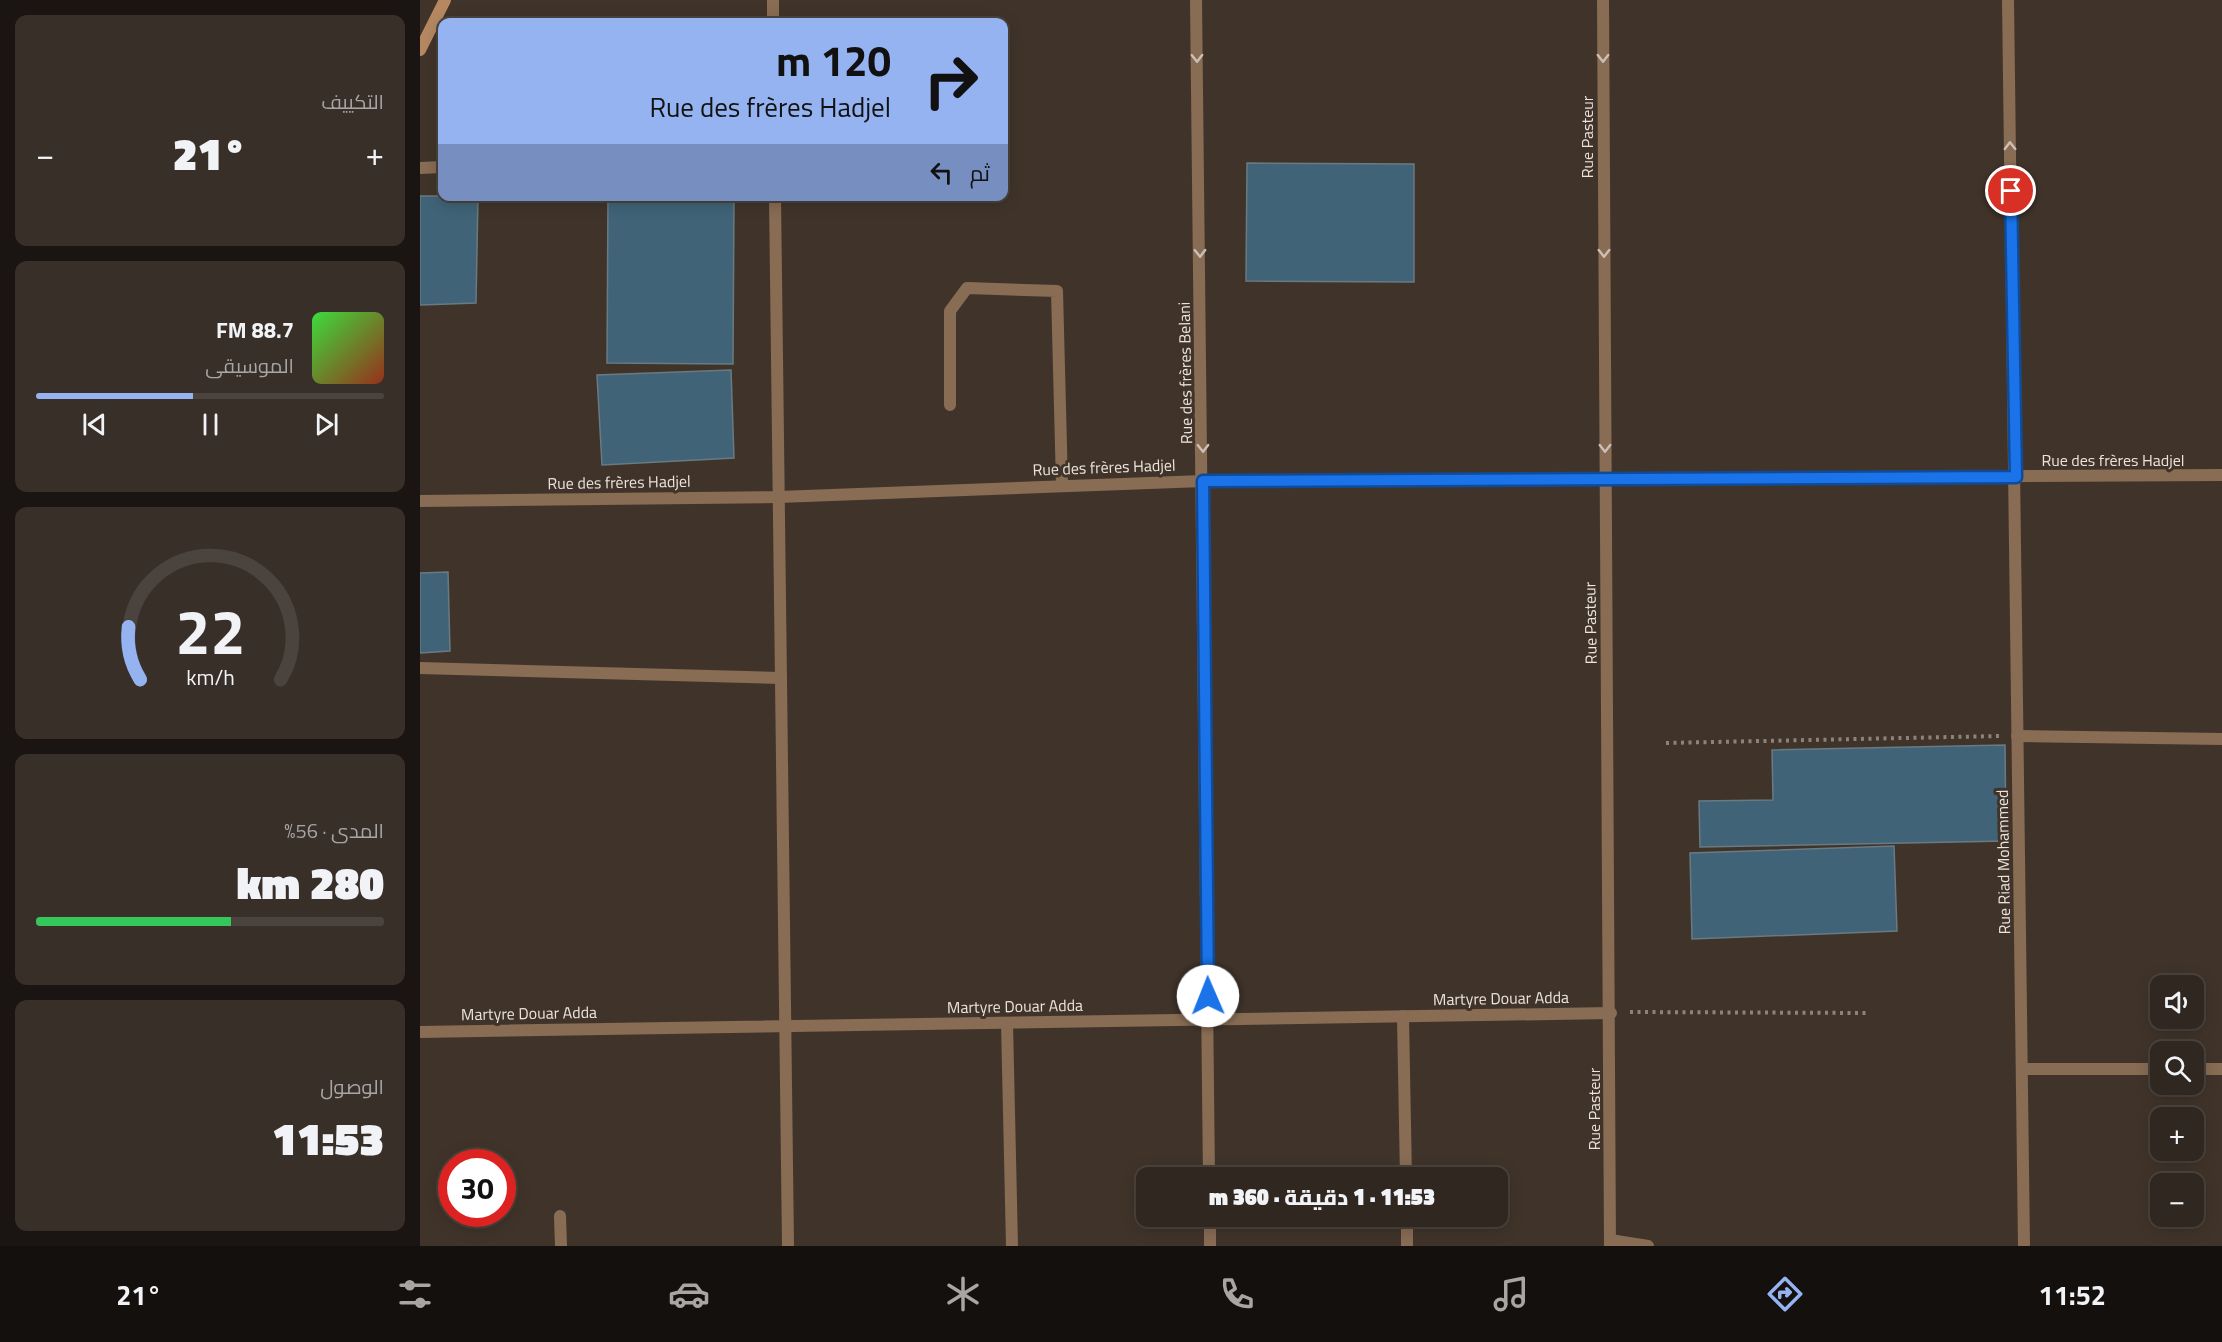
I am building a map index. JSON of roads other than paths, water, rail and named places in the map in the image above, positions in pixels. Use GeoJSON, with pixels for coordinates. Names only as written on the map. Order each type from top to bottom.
{"type":"FeatureCollection","features":[{"type":"Feature","properties":{"kind":"street"},"geometry":{"type":"LineString","coordinates":[[420,50],[445,0]]}},
{"type":"Feature","properties":{"kind":"street"},"geometry":{"type":"LineString","coordinates":[[773,0],[773,18]]}},
{"type":"Feature","properties":{"kind":"street","name":"Rue des frères Belani"},"geometry":{"type":"LineString","coordinates":[[1196,0],[1209,1167]]}},
{"type":"Feature","properties":{"kind":"street","name":"Rue Pasteur"},"geometry":{"type":"LineString","coordinates":[[1603,0],[1611,1013],[1610,1243]]}},
{"type":"Feature","properties":{"kind":"street","name":"Rue Riad Mohammed"},"geometry":{"type":"LineString","coordinates":[[2008,0],[2016,477],[2024,1246]]}},
{"type":"Feature","properties":{"kind":"street"},"geometry":{"type":"LineString","coordinates":[[420,168],[438,167]]}},
{"type":"Feature","properties":{"kind":"street"},"geometry":{"type":"LineString","coordinates":[[775,201],[788,1246]]}},
{"type":"Feature","properties":{"kind":"street"},"geometry":{"type":"LineString","coordinates":[[950,405],[950,311],[967,288],[1057,291],[1062,484]]}},
{"type":"Feature","properties":{"kind":"street","name":"Rue des frères Hadjel"},"geometry":{"type":"LineString","coordinates":[[420,501],[779,497],[1062,484],[1203,481],[2222,475]]}},
{"type":"Feature","properties":{"kind":"street"},"geometry":{"type":"LineString","coordinates":[[420,668],[781,678]]}},
{"type":"Feature","properties":{"kind":"street"},"geometry":{"type":"LineString","coordinates":[[2017,736],[2222,740]]}},
{"type":"Feature","properties":{"kind":"street","name":"Martyre Douar Adda"},"geometry":{"type":"LineString","coordinates":[[420,1032],[1611,1013]]}},
{"type":"Feature","properties":{"kind":"street"},"geometry":{"type":"LineString","coordinates":[[1403,1016],[1406,1167]]}},
{"type":"Feature","properties":{"kind":"street"},"geometry":{"type":"LineString","coordinates":[[1007,1023],[1012,1246]]}},
{"type":"Feature","properties":{"kind":"street"},"geometry":{"type":"LineString","coordinates":[[2023,1069],[2150,1069]]}},
{"type":"Feature","properties":{"kind":"street"},"geometry":{"type":"LineString","coordinates":[[2204,1069],[2222,1069]]}},
{"type":"Feature","properties":{"kind":"street"},"geometry":{"type":"LineString","coordinates":[[560,1216],[561,1246]]}},
{"type":"Feature","properties":{"kind":"street"},"geometry":{"type":"LineString","coordinates":[[1210,1227],[1210,1246]]}},
{"type":"Feature","properties":{"kind":"street"},"geometry":{"type":"LineString","coordinates":[[1407,1227],[1407,1246]]}},
{"type":"Feature","properties":{"kind":"street"},"geometry":{"type":"LineString","coordinates":[[1610,1243],[1648,1246]]}}]}
